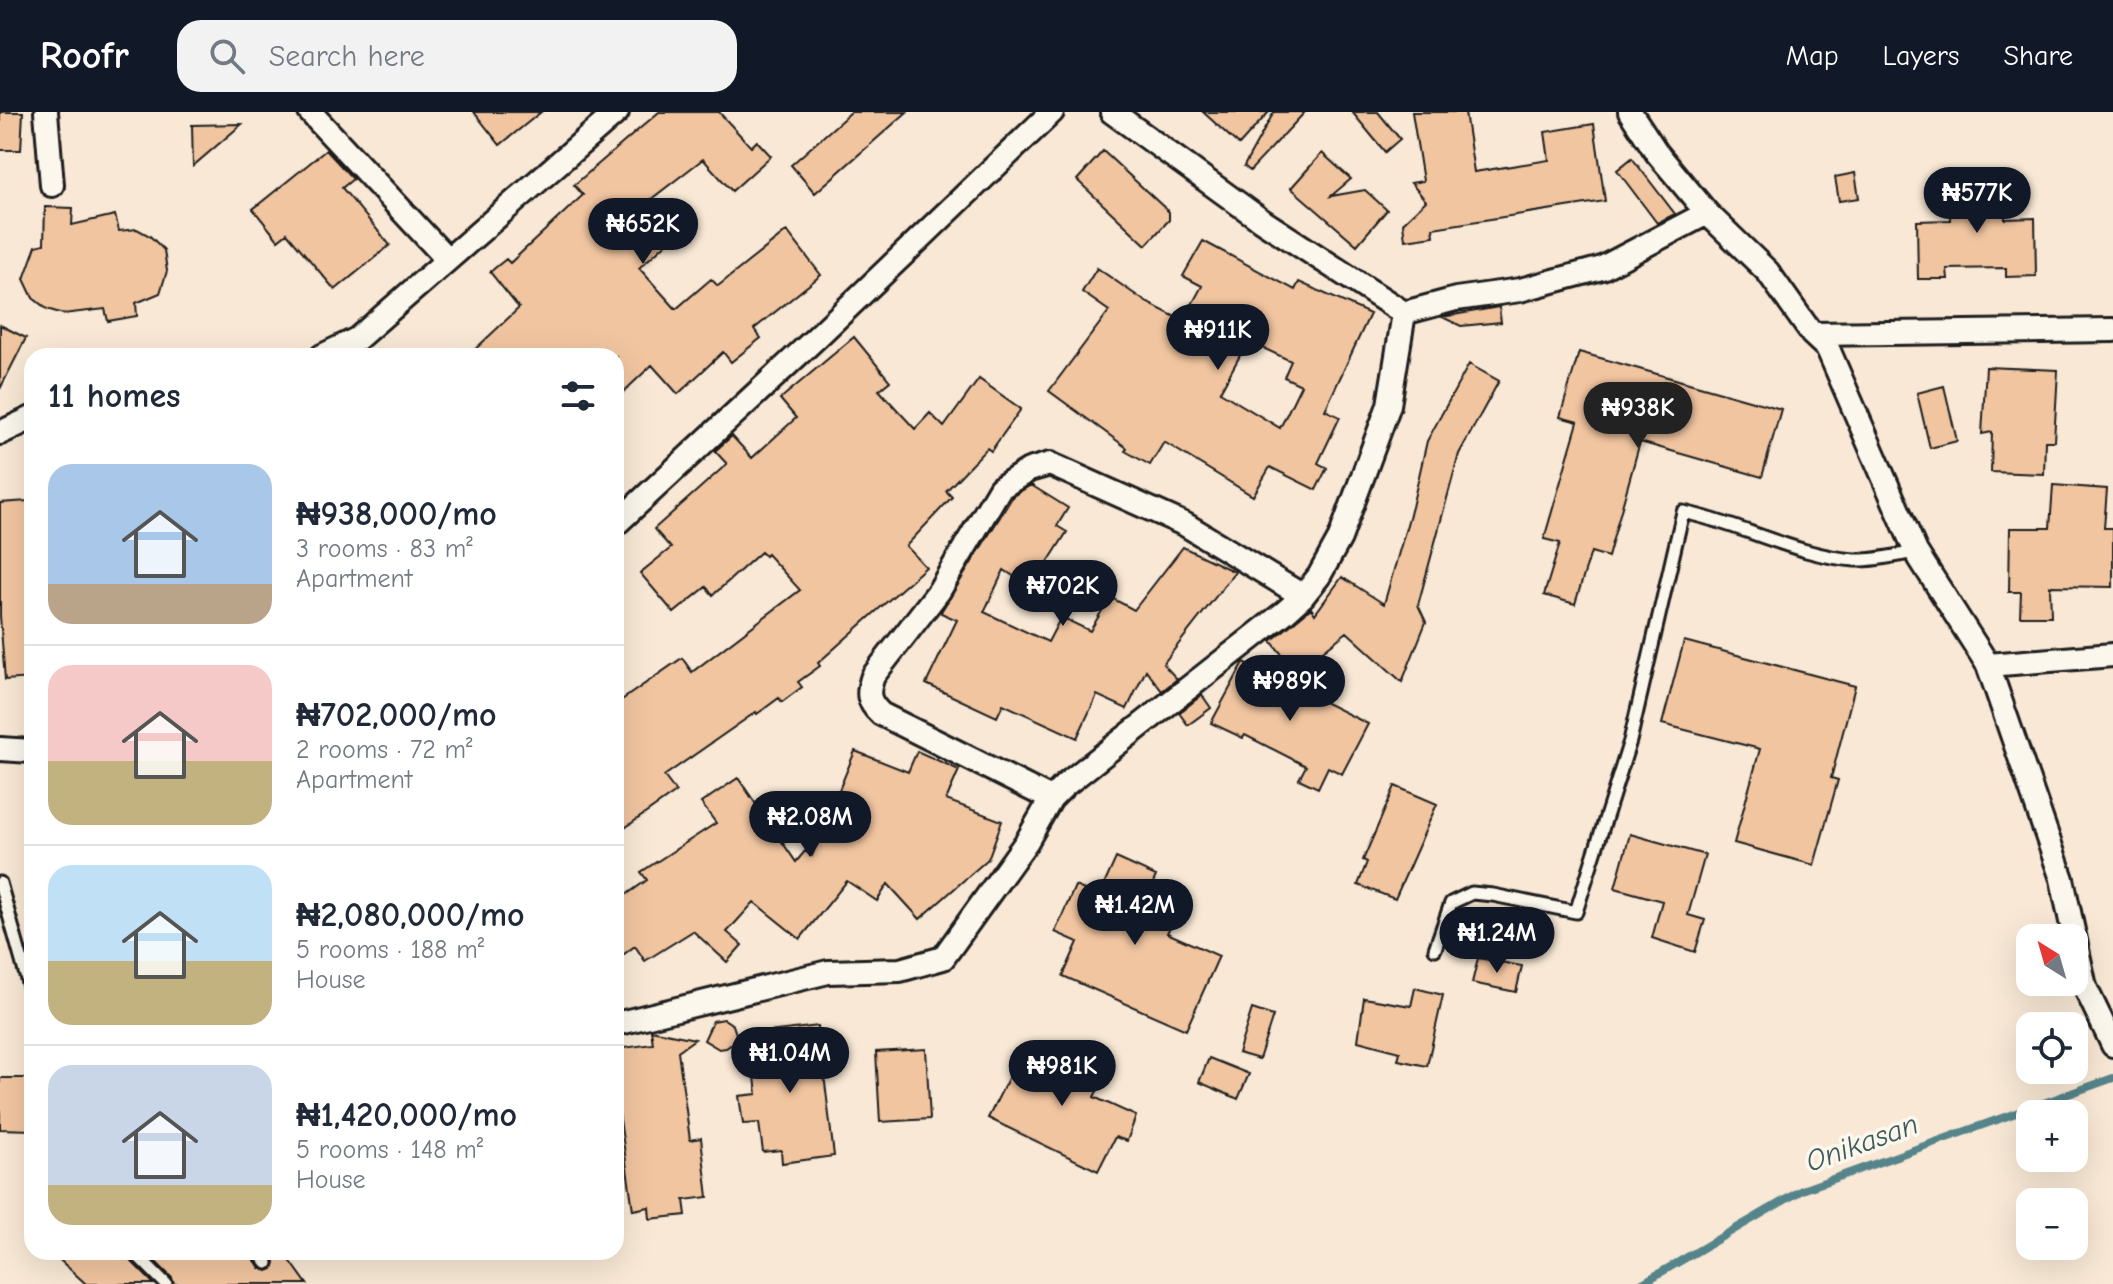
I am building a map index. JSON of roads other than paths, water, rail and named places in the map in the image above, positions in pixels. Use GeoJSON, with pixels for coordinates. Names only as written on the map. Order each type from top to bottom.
{"type":"FeatureCollection","features":[{"type":"Feature","properties":{"kind":"street"},"geometry":{"type":"LineString","coordinates":[[46,112],[52,185]]}},
{"type":"Feature","properties":{"kind":"street"},"geometry":{"type":"LineString","coordinates":[[310,112],[447,259]]}},
{"type":"Feature","properties":{"kind":"street"},"geometry":{"type":"LineString","coordinates":[[365,347],[447,259],[617,112]]}},
{"type":"Feature","properties":{"kind":"street"},"geometry":{"type":"LineString","coordinates":[[624,517],[1052,112]]}},
{"type":"Feature","properties":{"kind":"street"},"geometry":{"type":"LineString","coordinates":[[1112,112],[1261,220],[1404,313],[1456,299],[1520,290],[1602,268],[1707,213]]}},
{"type":"Feature","properties":{"kind":"street"},"geometry":{"type":"LineString","coordinates":[[1630,112],[1657,153],[1707,213],[1768,272],[1812,334],[1828,349],[1916,552],[1988,665],[2062,879],[2085,987],[2113,1045]]}},
{"type":"Feature","properties":{"kind":"street"},"geometry":{"type":"LineString","coordinates":[[624,1022],[828,972],[900,970],[943,958],[1027,841],[1051,799],[1303,596],[1319,576],[1340,538],[1389,405],[1404,313]]}},
{"type":"Feature","properties":{"kind":"street"},"geometry":{"type":"LineString","coordinates":[[1812,334],[2113,330]]}},
{"type":"Feature","properties":{"kind":"street"},"geometry":{"type":"LineString","coordinates":[[0,433],[24,422]]}},
{"type":"Feature","properties":{"kind":"street"},"geometry":{"type":"LineString","coordinates":[[1051,799],[881,714],[869,701],[868,691],[873,676],[939,591],[1000,488],[1039,466],[1050,464],[1069,470],[1186,525],[1303,596]]}},
{"type":"Feature","properties":{"kind":"street"},"geometry":{"type":"LineString","coordinates":[[1988,665],[2113,655]]}},
{"type":"Feature","properties":{"kind":"street"},"geometry":{"type":"LineString","coordinates":[[0,749],[24,750]]}},
{"type":"Feature","properties":{"kind":"lane"},"geometry":{"type":"LineString","coordinates":[[1435,949],[1451,903],[1472,893],[1576,912],[1630,741],[1683,512],[1719,519],[1820,555],[1858,560],[1916,552]]}},
{"type":"Feature","properties":{"kind":"lane"},"geometry":{"type":"LineString","coordinates":[[0,883],[24,968]]}},
{"type":"Feature","properties":{"kind":"lane"},"geometry":{"type":"LineString","coordinates":[[142,1260],[166,1284]]}},
{"type":"Feature","properties":{"kind":"waterway","name":"Onikasan"},"geometry":{"type":"LineString","coordinates":[[1641,1284],[1802,1190],[2113,1078]]}}]}
